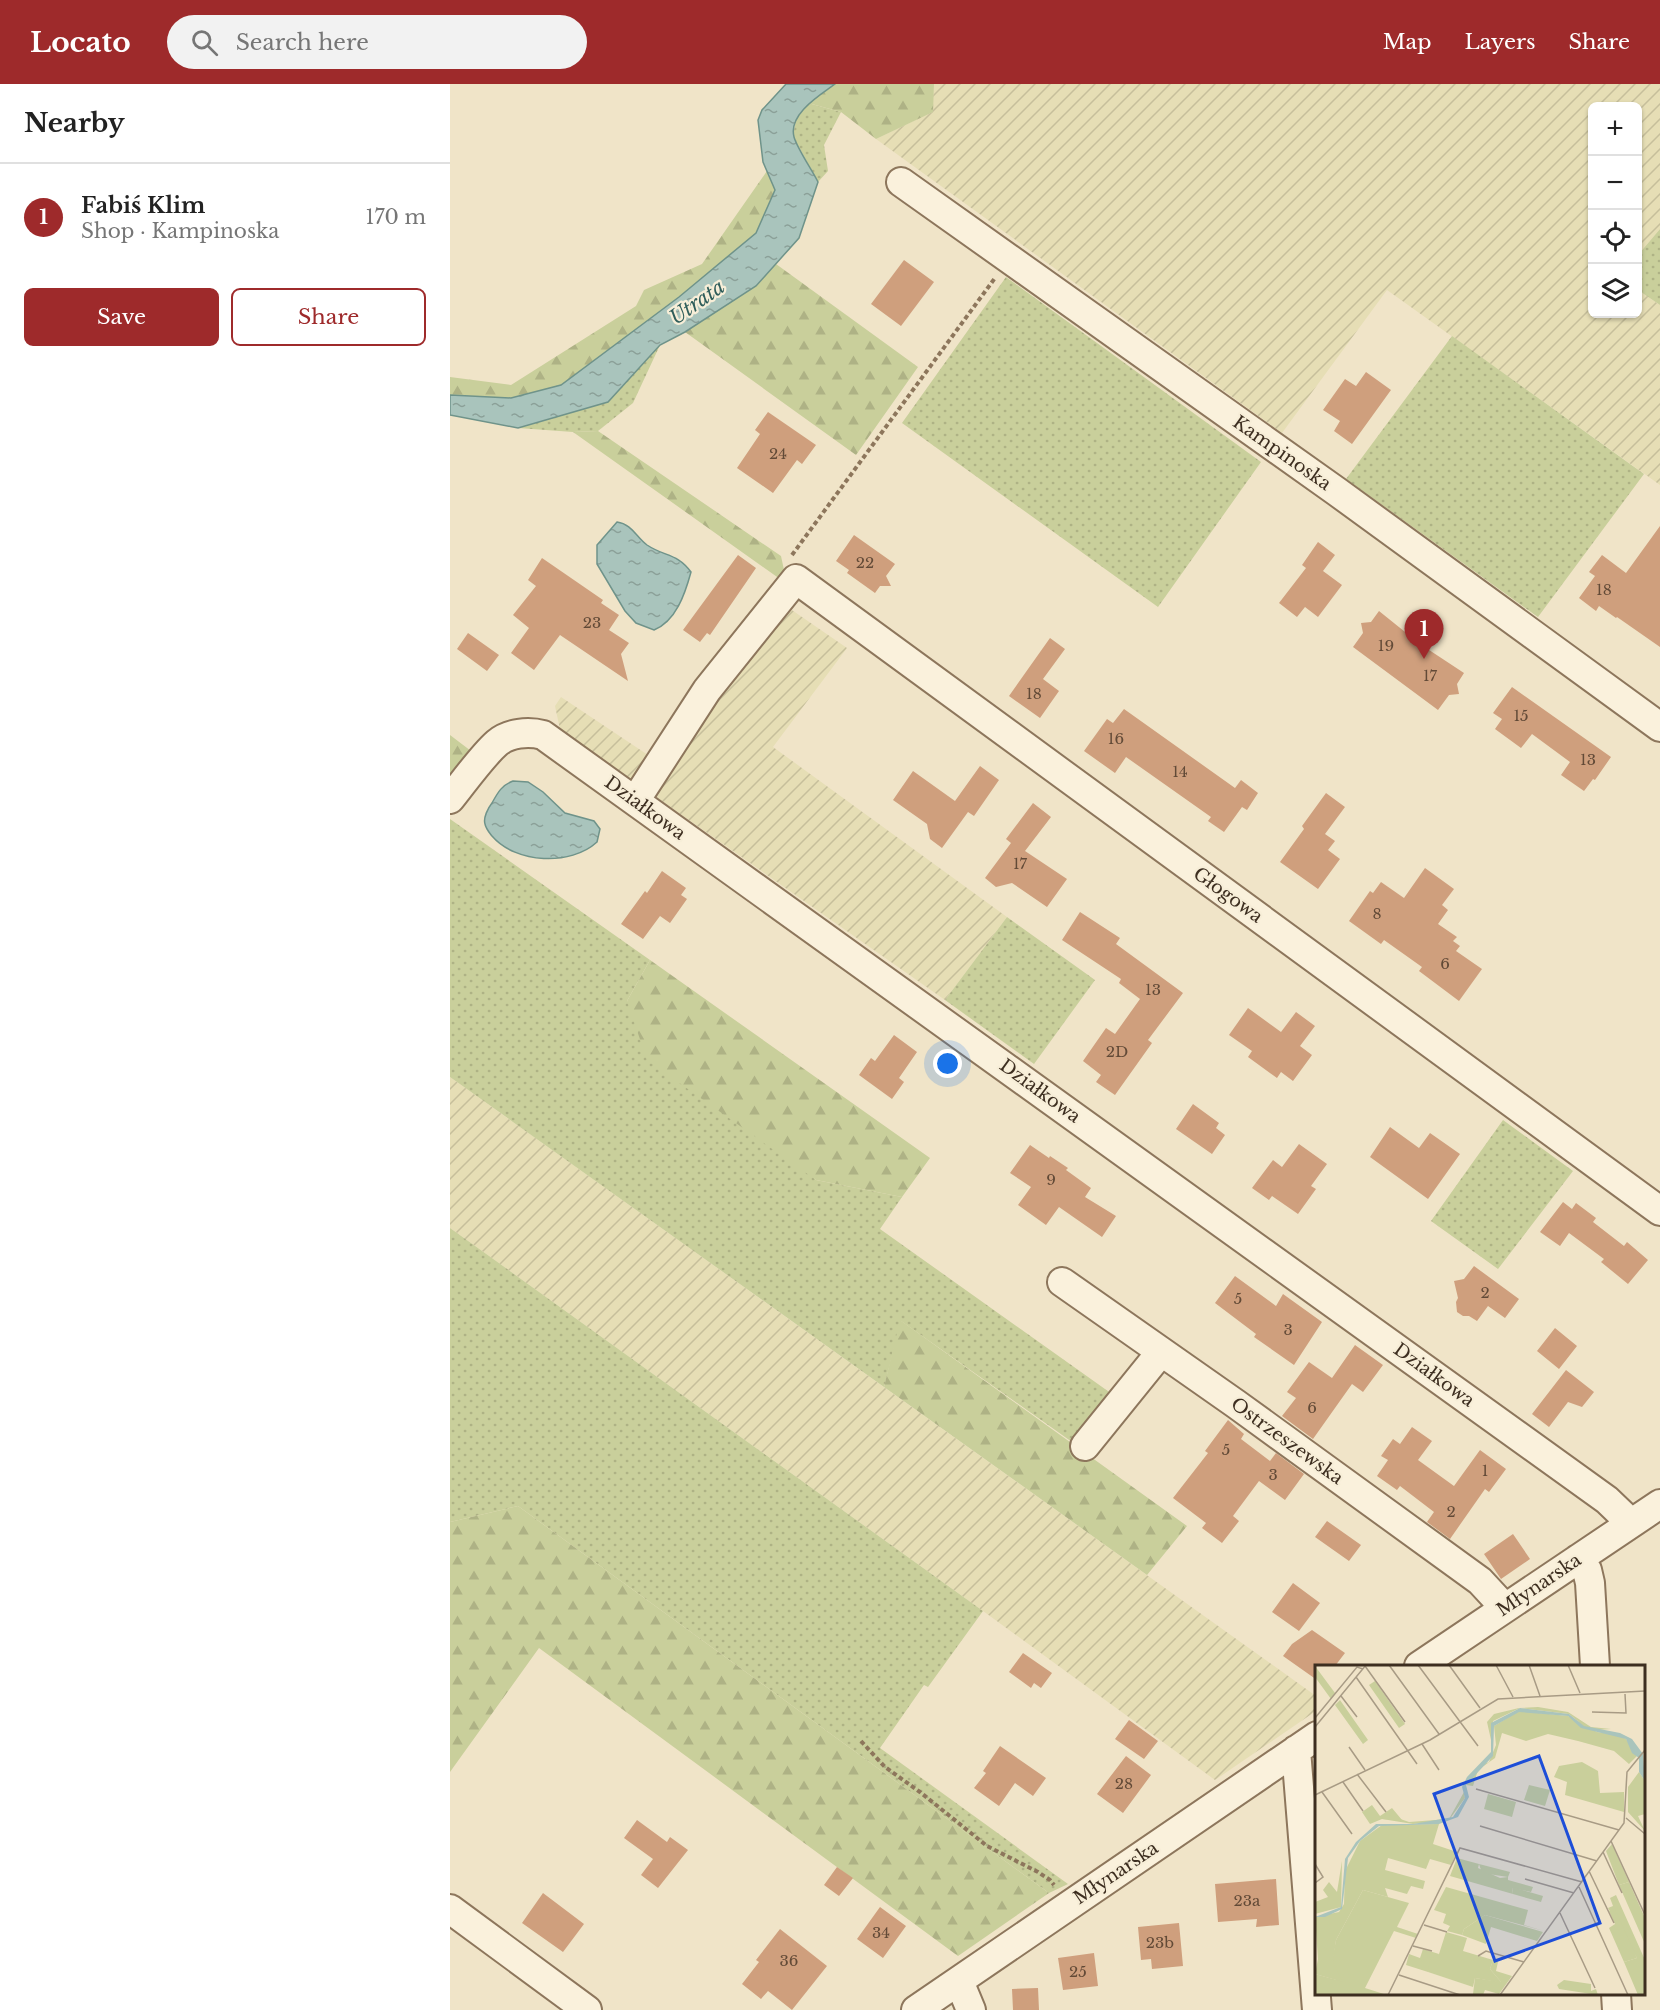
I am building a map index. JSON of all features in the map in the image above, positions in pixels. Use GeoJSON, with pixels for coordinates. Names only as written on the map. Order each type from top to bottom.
{"type":"FeatureCollection","features":[{"type":"Feature","properties":{"kind":"street","name":"Kampinoska"},"geometry":{"type":"LineString","coordinates":[[901,182],[1336,491],[1660,727]]}},
{"type":"Feature","properties":{"kind":"street"},"geometry":{"type":"LineString","coordinates":[[635,801],[707,690],[796,579]]}},
{"type":"Feature","properties":{"kind":"street","name":"Głogowa"},"geometry":{"type":"LineString","coordinates":[[796,579],[1660,1211]]}},
{"type":"Feature","properties":{"kind":"street","name":"Działkowa"},"geometry":{"type":"LineString","coordinates":[[450,799],[498,742],[518,734],[531,732],[543,735],[1606,1500],[1632,1523]]}},
{"type":"Feature","properties":{"kind":"street","name":"Ostrzeszewska"},"geometry":{"type":"LineString","coordinates":[[1062,1282],[1245,1410],[1480,1581],[1505,1608]]}},
{"type":"Feature","properties":{"kind":"street"},"geometry":{"type":"LineString","coordinates":[[1085,1446],[1161,1352]]}},
{"type":"Feature","properties":{"kind":"street","name":"Młynarska"},"geometry":{"type":"LineString","coordinates":[[1420,1665],[1660,1504]]}},
{"type":"Feature","properties":{"kind":"street"},"geometry":{"type":"LineString","coordinates":[[1578,1559],[1587,1570],[1590,1583],[1595,1665]]}},
{"type":"Feature","properties":{"kind":"street"},"geometry":{"type":"LineString","coordinates":[[1306,1743],[1315,1961]]}},
{"type":"Feature","properties":{"kind":"street","name":"Młynarska"},"geometry":{"type":"LineString","coordinates":[[916,2010],[1306,1743]]}},
{"type":"Feature","properties":{"kind":"street"},"geometry":{"type":"LineString","coordinates":[[450,1909],[587,2010]]}},
{"type":"Feature","properties":{"kind":"street"},"geometry":{"type":"LineString","coordinates":[[959,1981],[971,2010]]}},
{"type":"Feature","properties":{"kind":"street"},"geometry":{"type":"LineString","coordinates":[[1316,1995],[1317,2010]]}},
{"type":"Feature","properties":{"kind":"street"},"geometry":{"type":"LineString","coordinates":[[1616,1995],[1617,2010]]}},
{"type":"Feature","properties":{"kind":"path"},"geometry":{"type":"LineString","coordinates":[[796,579],[789,572],[789,559],[1008,259]]}},
{"type":"Feature","properties":{"kind":"path"},"geometry":{"type":"LineString","coordinates":[[861,1741],[885,1767],[987,1846],[1050,1880],[1069,1905]]}},
{"type":"Feature","properties":{"kind":"shaded area"},"geometry":{"type":"Polygon","coordinates":[[[934,84],[1660,84],[1660,229],[1642,250],[1642,102],[1588,102],[1588,318],[1642,318],[1642,293],[1660,305],[1660,485],[1387,290],[1282,433],[876,139],[932,112],[934,84]]]}},
{"type":"Feature","properties":{"kind":"shaded area"},"geometry":{"type":"Polygon","coordinates":[[[786,606],[847,648],[773,747],[1007,917],[945,1000],[649,792],[786,606]]]}},
{"type":"Feature","properties":{"kind":"shaded area"},"geometry":{"type":"Polygon","coordinates":[[[561,697],[654,759],[637,784],[561,734],[555,706],[561,697]]]}},
{"type":"Feature","properties":{"kind":"shaded area"},"geometry":{"type":"Polygon","coordinates":[[[450,1077],[1315,1695],[1315,1712],[1215,1780],[450,1228],[450,1077]]]}},
{"type":"Feature","properties":{"kind":"green space"},"geometry":{"type":"Polygon","coordinates":[[[835,84],[934,84],[933,112],[876,139],[841,112],[808,103],[835,84]]]}},
{"type":"Feature","properties":{"kind":"green space"},"geometry":{"type":"Polygon","coordinates":[[[808,103],[841,112],[824,145],[828,171],[818,182],[793,136],[796,120],[808,103]]]}},
{"type":"Feature","properties":{"kind":"green space"},"geometry":{"type":"Polygon","coordinates":[[[767,171],[775,190],[756,233],[679,297],[561,385],[511,398],[450,395],[450,377],[511,385],[636,306],[644,290],[702,264],[767,171]]]}},
{"type":"Feature","properties":{"kind":"green space"},"geometry":{"type":"Polygon","coordinates":[[[1660,229],[1660,305],[1642,293],[1642,250],[1660,229]]]}},
{"type":"Feature","properties":{"kind":"green space"},"geometry":{"type":"Polygon","coordinates":[[[776,264],[918,367],[856,455],[685,332],[756,286],[776,264]]]}},
{"type":"Feature","properties":{"kind":"green space"},"geometry":{"type":"Polygon","coordinates":[[[1006,277],[1261,462],[1158,607],[902,423],[1006,277]]]}},
{"type":"Feature","properties":{"kind":"green space"},"geometry":{"type":"Polygon","coordinates":[[[1452,336],[1644,474],[1538,617],[1346,479],[1452,336]]]}},
{"type":"Feature","properties":{"kind":"green space"},"geometry":{"type":"Polygon","coordinates":[[[660,345],[633,403],[598,431],[573,432],[518,428],[608,402],[660,345]]]}},
{"type":"Feature","properties":{"kind":"green space"},"geometry":{"type":"Polygon","coordinates":[[[598,431],[781,556],[787,584],[573,432],[598,431]]]}},
{"type":"Feature","properties":{"kind":"green space"},"geometry":{"type":"Polygon","coordinates":[[[450,735],[475,754],[450,783],[450,735]]]}},
{"type":"Feature","properties":{"kind":"green space"},"geometry":{"type":"Polygon","coordinates":[[[450,819],[650,960],[627,1001],[816,1180],[902,1197],[880,1229],[1112,1394],[1072,1442],[901,1321],[884,1387],[450,1077],[450,819]]]}},
{"type":"Feature","properties":{"kind":"green space"},"geometry":{"type":"Polygon","coordinates":[[[1007,917],[1095,980],[1034,1064],[945,1000],[1007,917]]]}},
{"type":"Feature","properties":{"kind":"green space"},"geometry":{"type":"Polygon","coordinates":[[[650,960],[930,1158],[902,1197],[816,1180],[647,1060],[627,1001],[650,960]]]}},
{"type":"Feature","properties":{"kind":"green space"},"geometry":{"type":"Polygon","coordinates":[[[1503,1120],[1573,1171],[1498,1269],[1431,1221],[1503,1120]]]}},
{"type":"Feature","properties":{"kind":"green space"},"geometry":{"type":"Polygon","coordinates":[[[450,1228],[983,1611],[928,1687],[924,1685],[880,1748],[1068,1884],[1049,1893],[518,1506],[450,1522],[450,1228]]]}},
{"type":"Feature","properties":{"kind":"green space"},"geometry":{"type":"Polygon","coordinates":[[[900,1320],[1187,1526],[1147,1575],[884,1387],[900,1320]]]}},
{"type":"Feature","properties":{"kind":"green space"},"geometry":{"type":"Polygon","coordinates":[[[518,1506],[1049,1893],[958,1956],[539,1648],[450,1772],[450,1522],[518,1506]]]}},
{"type":"Feature","properties":{"kind":"water","name":"Utrata"},"geometry":{"type":"Polygon","coordinates":[[[786,84],[835,84],[807,106],[796,121],[793,129],[794,137],[818,182],[799,238],[756,286],[685,332],[660,345],[608,402],[518,428],[450,415],[450,395],[511,398],[561,385],[679,297],[756,233],[775,190],[763,162],[758,120],[762,110],[786,84]]]}},
{"type":"Feature","properties":{"kind":"water"},"geometry":{"type":"Polygon","coordinates":[[[617,522],[630,528],[653,549],[681,561],[691,572],[674,613],[662,626],[654,630],[636,623],[625,611],[597,564],[597,545],[617,522]]]}},
{"type":"Feature","properties":{"kind":"water"},"geometry":{"type":"Polygon","coordinates":[[[513,781],[528,782],[543,792],[565,813],[594,821],[600,829],[597,842],[586,850],[559,858],[529,857],[502,845],[485,826],[485,819],[498,792],[513,781]]]}},
{"type":"Feature","properties":{"kind":"building"},"geometry":{"type":"Polygon","coordinates":[[[904,260],[934,282],[901,326],[871,304],[904,260]]]}},
{"type":"Feature","properties":{"kind":"building"},"geometry":{"type":"Polygon","coordinates":[[[1366,372],[1391,390],[1352,444],[1334,431],[1340,421],[1323,410],[1345,379],[1356,386],[1366,372]]]}},
{"type":"Feature","properties":{"kind":"building"},"geometry":{"type":"Polygon","coordinates":[[[768,412],[816,445],[802,464],[797,460],[773,493],[737,468],[760,434],[755,430],[768,412]]]}},
{"type":"Feature","properties":{"kind":"building"},"geometry":{"type":"Polygon","coordinates":[[[1660,526],[1660,647],[1599,606],[1596,611],[1579,598],[1595,576],[1589,572],[1602,555],[1626,573],[1660,526]]]}},
{"type":"Feature","properties":{"kind":"building"},"geometry":{"type":"Polygon","coordinates":[[[854,535],[895,564],[886,576],[891,586],[880,586],[875,593],[847,573],[849,570],[836,561],[854,535]]]}},
{"type":"Feature","properties":{"kind":"building"},"geometry":{"type":"Polygon","coordinates":[[[1318,542],[1335,555],[1323,571],[1342,585],[1318,617],[1305,607],[1297,617],[1279,603],[1306,568],[1302,565],[1318,542]]]}},
{"type":"Feature","properties":{"kind":"building"},"geometry":{"type":"Polygon","coordinates":[[[738,555],[756,568],[710,635],[707,633],[700,642],[683,630],[738,555]]]}},
{"type":"Feature","properties":{"kind":"building"},"geometry":{"type":"Polygon","coordinates":[[[542,558],[603,600],[601,603],[619,615],[609,630],[629,643],[621,654],[628,681],[560,635],[534,670],[511,653],[529,628],[513,615],[536,586],[528,580],[542,558]]]}},
{"type":"Feature","properties":{"kind":"building"},"geometry":{"type":"Polygon","coordinates":[[[1379,611],[1420,644],[1464,673],[1457,684],[1459,694],[1449,695],[1438,710],[1353,647],[1363,633],[1361,623],[1371,622],[1379,611]]]}},
{"type":"Feature","properties":{"kind":"building"},"geometry":{"type":"Polygon","coordinates":[[[468,633],[499,655],[487,671],[457,649],[468,633]]]}},
{"type":"Feature","properties":{"kind":"building"},"geometry":{"type":"Polygon","coordinates":[[[1050,638],[1065,649],[1043,679],[1059,691],[1040,718],[1009,696],[1050,638]]]}},
{"type":"Feature","properties":{"kind":"building"},"geometry":{"type":"Polygon","coordinates":[[[1512,687],[1611,757],[1584,791],[1561,775],[1570,762],[1532,734],[1521,748],[1495,729],[1502,719],[1493,713],[1512,687]]]}},
{"type":"Feature","properties":{"kind":"building"},"geometry":{"type":"Polygon","coordinates":[[[1124,709],[1235,788],[1241,780],[1258,793],[1247,810],[1242,807],[1224,832],[1208,821],[1211,817],[1126,757],[1115,773],[1084,751],[1107,719],[1113,723],[1124,709]]]}},
{"type":"Feature","properties":{"kind":"building"},"geometry":{"type":"Polygon","coordinates":[[[980,766],[999,780],[974,816],[968,812],[942,848],[930,839],[927,824],[893,800],[913,771],[955,801],[980,766]]]}},
{"type":"Feature","properties":{"kind":"building"},"geometry":{"type":"Polygon","coordinates":[[[1326,793],[1345,807],[1325,834],[1335,841],[1328,850],[1340,859],[1318,889],[1280,862],[1326,793]]]}},
{"type":"Feature","properties":{"kind":"building"},"geometry":{"type":"Polygon","coordinates":[[[1033,803],[1051,817],[1025,851],[1067,879],[1047,907],[1012,883],[996,887],[985,878],[1011,843],[1006,839],[1033,803]]]}},
{"type":"Feature","properties":{"kind":"building"},"geometry":{"type":"Polygon","coordinates":[[[1425,868],[1454,889],[1442,905],[1448,910],[1438,924],[1457,937],[1453,941],[1460,946],[1456,951],[1482,969],[1459,1001],[1419,971],[1422,967],[1384,940],[1381,944],[1349,921],[1370,891],[1373,893],[1381,882],[1404,898],[1425,868]]]}},
{"type":"Feature","properties":{"kind":"building"},"geometry":{"type":"Polygon","coordinates":[[[662,871],[686,888],[681,895],[687,899],[670,923],[660,916],[643,939],[621,924],[662,871]]]}},
{"type":"Feature","properties":{"kind":"building"},"geometry":{"type":"Polygon","coordinates":[[[1080,912],[1120,938],[1116,944],[1183,993],[1148,1040],[1152,1043],[1115,1095],[1096,1082],[1101,1075],[1083,1061],[1106,1028],[1115,1034],[1140,999],[1119,983],[1121,979],[1062,940],[1080,912]]]}},
{"type":"Feature","properties":{"kind":"building"},"geometry":{"type":"Polygon","coordinates":[[[1248,1008],[1281,1032],[1296,1012],[1315,1026],[1300,1046],[1312,1055],[1293,1081],[1281,1072],[1277,1078],[1248,1057],[1252,1051],[1229,1035],[1248,1008]]]}},
{"type":"Feature","properties":{"kind":"building"},"geometry":{"type":"Polygon","coordinates":[[[894,1035],[917,1052],[899,1078],[904,1082],[892,1099],[859,1075],[871,1058],[875,1061],[894,1035]]]}},
{"type":"Feature","properties":{"kind":"building"},"geometry":{"type":"Polygon","coordinates":[[[1193,1104],[1219,1123],[1216,1128],[1225,1135],[1212,1154],[1176,1129],[1193,1104]]]}},
{"type":"Feature","properties":{"kind":"building"},"geometry":{"type":"Polygon","coordinates":[[[1390,1127],[1419,1148],[1430,1133],[1460,1154],[1428,1199],[1370,1157],[1390,1127]]]}},
{"type":"Feature","properties":{"kind":"building"},"geometry":{"type":"Polygon","coordinates":[[[1299,1144],[1327,1164],[1311,1186],[1316,1189],[1298,1214],[1272,1196],[1269,1200],[1252,1188],[1273,1160],[1282,1167],[1299,1144]]]}},
{"type":"Feature","properties":{"kind":"building"},"geometry":{"type":"Polygon","coordinates":[[[1030,1145],[1068,1168],[1066,1170],[1091,1188],[1085,1197],[1116,1216],[1102,1237],[1059,1207],[1046,1225],[1018,1205],[1031,1187],[1010,1173],[1030,1145]]]}},
{"type":"Feature","properties":{"kind":"building"},"geometry":{"type":"Polygon","coordinates":[[[1563,1202],[1572,1209],[1576,1203],[1596,1218],[1593,1222],[1624,1246],[1627,1242],[1648,1260],[1628,1284],[1601,1262],[1604,1259],[1569,1233],[1560,1246],[1540,1232],[1563,1202]]]}},
{"type":"Feature","properties":{"kind":"building"},"geometry":{"type":"Polygon","coordinates":[[[1474,1266],[1519,1299],[1505,1318],[1488,1306],[1477,1321],[1457,1312],[1458,1298],[1454,1281],[1464,1279],[1474,1266]]]}},
{"type":"Feature","properties":{"kind":"building"},"geometry":{"type":"Polygon","coordinates":[[[1235,1276],[1276,1306],[1283,1294],[1322,1322],[1294,1365],[1254,1337],[1256,1334],[1215,1303],[1235,1276]]]}},
{"type":"Feature","properties":{"kind":"building"},"geometry":{"type":"Polygon","coordinates":[[[1555,1328],[1577,1346],[1559,1369],[1537,1351],[1555,1328]]]}},
{"type":"Feature","properties":{"kind":"building"},"geometry":{"type":"Polygon","coordinates":[[[1355,1345],[1383,1365],[1363,1392],[1352,1384],[1313,1439],[1282,1416],[1296,1398],[1287,1392],[1309,1362],[1332,1378],[1355,1345]]]}},
{"type":"Feature","properties":{"kind":"building"},"geometry":{"type":"Polygon","coordinates":[[[1566,1370],[1594,1392],[1582,1407],[1568,1402],[1549,1427],[1532,1414],[1566,1370]]]}},
{"type":"Feature","properties":{"kind":"building"},"geometry":{"type":"Polygon","coordinates":[[[1228,1420],[1244,1434],[1241,1439],[1270,1461],[1276,1453],[1304,1474],[1285,1500],[1259,1481],[1233,1516],[1239,1521],[1222,1543],[1202,1528],[1206,1523],[1173,1498],[1208,1453],[1205,1451],[1228,1420]]]}},
{"type":"Feature","properties":{"kind":"building"},"geometry":{"type":"Polygon","coordinates":[[[1412,1427],[1432,1441],[1418,1460],[1454,1486],[1480,1450],[1506,1469],[1489,1492],[1485,1489],[1450,1539],[1427,1522],[1434,1512],[1400,1486],[1397,1490],[1377,1476],[1388,1460],[1381,1456],[1393,1439],[1400,1444],[1412,1427]]]}},
{"type":"Feature","properties":{"kind":"building"},"geometry":{"type":"Polygon","coordinates":[[[1327,1521],[1361,1545],[1349,1561],[1315,1537],[1327,1521]]]}},
{"type":"Feature","properties":{"kind":"building"},"geometry":{"type":"Polygon","coordinates":[[[1513,1534],[1530,1559],[1501,1579],[1484,1554],[1513,1534]]]}},
{"type":"Feature","properties":{"kind":"building"},"geometry":{"type":"Polygon","coordinates":[[[1293,1583],[1320,1603],[1299,1631],[1272,1612],[1293,1583]]]}},
{"type":"Feature","properties":{"kind":"building"},"geometry":{"type":"Polygon","coordinates":[[[1312,1630],[1345,1653],[1336,1665],[1315,1665],[1315,1679],[1283,1656],[1292,1644],[1312,1630]]]}},
{"type":"Feature","properties":{"kind":"building"},"geometry":{"type":"Polygon","coordinates":[[[1023,1653],[1052,1673],[1041,1688],[1034,1683],[1031,1688],[1009,1672],[1023,1653]]]}},
{"type":"Feature","properties":{"kind":"building"},"geometry":{"type":"Polygon","coordinates":[[[1129,1720],[1158,1741],[1144,1759],[1115,1739],[1129,1720]]]}},
{"type":"Feature","properties":{"kind":"building"},"geometry":{"type":"Polygon","coordinates":[[[1000,1746],[1046,1778],[1033,1796],[1015,1783],[999,1806],[974,1788],[986,1773],[983,1771],[1000,1746]]]}},
{"type":"Feature","properties":{"kind":"building"},"geometry":{"type":"Polygon","coordinates":[[[1126,1756],[1151,1775],[1123,1813],[1097,1794],[1126,1756]]]}},
{"type":"Feature","properties":{"kind":"building"},"geometry":{"type":"Polygon","coordinates":[[[637,1820],[667,1842],[670,1837],[688,1850],[658,1888],[641,1875],[653,1859],[624,1838],[637,1820]]]}},
{"type":"Feature","properties":{"kind":"building"},"geometry":{"type":"Polygon","coordinates":[[[837,1867],[853,1878],[839,1896],[824,1885],[837,1867]]]}},
{"type":"Feature","properties":{"kind":"building"},"geometry":{"type":"Polygon","coordinates":[[[1276,1879],[1279,1925],[1256,1927],[1257,1919],[1218,1922],[1215,1884],[1276,1879]]]}},
{"type":"Feature","properties":{"kind":"building"},"geometry":{"type":"Polygon","coordinates":[[[543,1893],[584,1924],[563,1952],[522,1923],[543,1893]]]}},
{"type":"Feature","properties":{"kind":"building"},"geometry":{"type":"Polygon","coordinates":[[[880,1907],[906,1926],[883,1958],[857,1939],[880,1907]]]}},
{"type":"Feature","properties":{"kind":"building"},"geometry":{"type":"Polygon","coordinates":[[[1179,1923],[1183,1966],[1152,1969],[1151,1959],[1141,1960],[1138,1927],[1179,1923]]]}},
{"type":"Feature","properties":{"kind":"building"},"geometry":{"type":"Polygon","coordinates":[[[780,1929],[827,1966],[792,2010],[768,1991],[761,1999],[742,1984],[759,1962],[756,1960],[780,1929]]]}},
{"type":"Feature","properties":{"kind":"building"},"geometry":{"type":"Polygon","coordinates":[[[1094,1953],[1098,1986],[1063,1990],[1058,1958],[1094,1953]]]}},
{"type":"Feature","properties":{"kind":"building"},"geometry":{"type":"Polygon","coordinates":[[[1038,1988],[1039,2010],[1013,2010],[1012,1989],[1038,1988]]]}},
{"type":"Feature","properties":{"kind":"place","name":"Fabiś Klim"},"geometry":{"type":"Point","coordinates":[1424,659]}}]}
